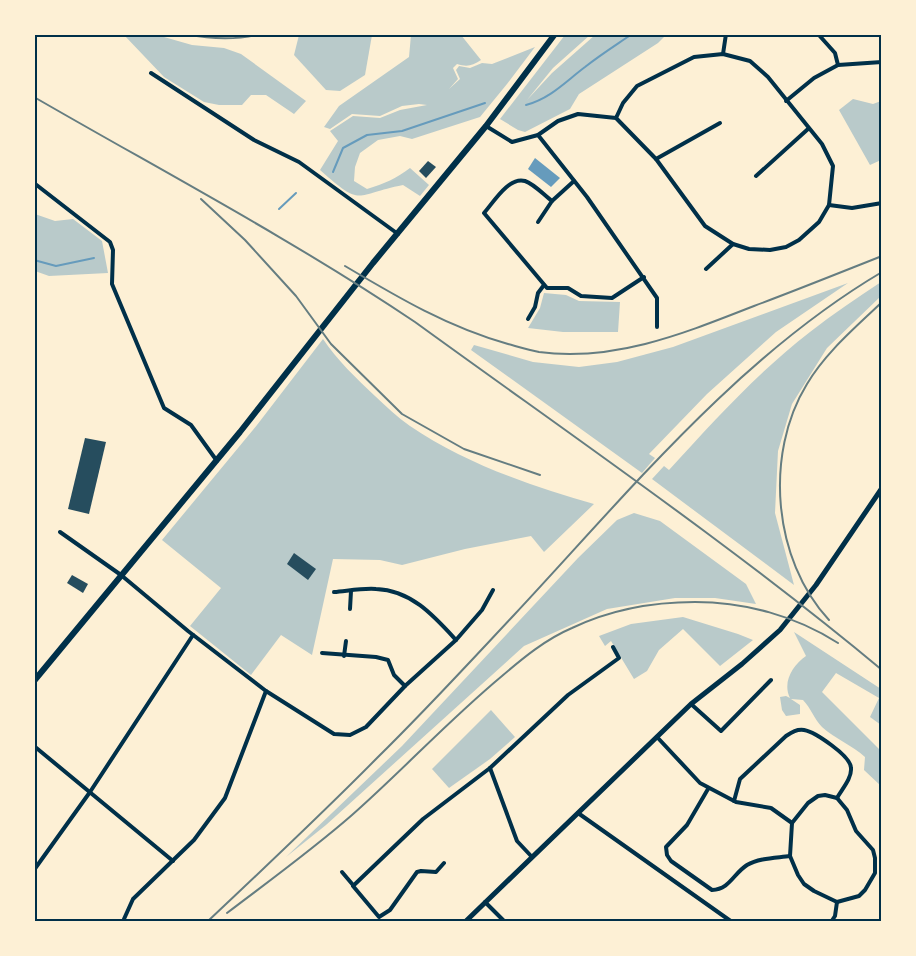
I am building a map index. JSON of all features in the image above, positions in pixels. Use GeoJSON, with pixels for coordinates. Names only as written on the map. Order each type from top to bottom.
{"type":"FeatureCollection","features":[{"type":"Feature","properties":{"kind":"main road"},"geometry":{"type":"LineString","coordinates":[[35,678],[217,461],[486,126],[555,34]]}},
{"type":"Feature","properties":{"kind":"main road"},"geometry":{"type":"LineString","coordinates":[[465,921],[691,704],[742,664],[780,630],[816,585],[882,488]]}},
{"type":"Feature","properties":{"kind":"street"},"geometry":{"type":"LineString","coordinates":[[723,54],[726,34]]}},
{"type":"Feature","properties":{"kind":"street"},"geometry":{"type":"LineString","coordinates":[[818,34],[835,53],[837,65]]}},
{"type":"Feature","properties":{"kind":"street"},"geometry":{"type":"LineString","coordinates":[[486,126],[512,142],[538,135],[558,121],[578,114],[616,118],[656,159],[705,226],[733,244],[749,249],[770,250],[786,247],[809,233],[830,205],[833,166],[822,144],[768,77],[750,61],[723,54],[694,57],[637,86],[623,104],[616,118]]}},
{"type":"Feature","properties":{"kind":"street"},"geometry":{"type":"LineString","coordinates":[[786,100],[814,78],[837,65],[882,62]]}},
{"type":"Feature","properties":{"kind":"street"},"geometry":{"type":"LineString","coordinates":[[151,72],[254,140],[299,162],[398,234]]}},
{"type":"Feature","properties":{"kind":"street"},"geometry":{"type":"LineString","coordinates":[[656,159],[720,123]]}},
{"type":"Feature","properties":{"kind":"street"},"geometry":{"type":"LineString","coordinates":[[756,176],[808,129]]}},
{"type":"Feature","properties":{"kind":"street"},"geometry":{"type":"LineString","coordinates":[[538,135],[644,277],[657,298],[657,327]]}},
{"type":"Feature","properties":{"kind":"street"},"geometry":{"type":"LineString","coordinates":[[552,201],[526,181],[518,180],[508,186],[484,213],[543,285],[547,288],[568,288],[581,296],[612,298],[644,277]]}},
{"type":"Feature","properties":{"kind":"street"},"geometry":{"type":"LineString","coordinates":[[538,222],[552,201],[574,181]]}},
{"type":"Feature","properties":{"kind":"street"},"geometry":{"type":"LineString","coordinates":[[34,183],[110,242],[113,249],[112,284],[164,408],[191,425],[217,461]]}},
{"type":"Feature","properties":{"kind":"street"},"geometry":{"type":"LineString","coordinates":[[830,205],[852,208],[882,203]]}},
{"type":"Feature","properties":{"kind":"street"},"geometry":{"type":"LineString","coordinates":[[706,269],[733,244]]}},
{"type":"Feature","properties":{"kind":"street"},"geometry":{"type":"LineString","coordinates":[[528,319],[543,285]]}},
{"type":"Feature","properties":{"kind":"street"},"geometry":{"type":"LineString","coordinates":[[60,532],[121,575],[193,635],[266,691],[334,734],[350,735],[366,727],[405,686],[456,640],[482,610],[493,590]]}},
{"type":"Feature","properties":{"kind":"street"},"geometry":{"type":"LineString","coordinates":[[334,592],[374,588],[410,598],[431,613],[456,640]]}},
{"type":"Feature","properties":{"kind":"street"},"geometry":{"type":"LineString","coordinates":[[350,609],[351,591]]}},
{"type":"Feature","properties":{"kind":"street"},"geometry":{"type":"LineString","coordinates":[[34,870],[90,792],[193,635]]}},
{"type":"Feature","properties":{"kind":"street"},"geometry":{"type":"LineString","coordinates":[[344,656],[346,640]]}},
{"type":"Feature","properties":{"kind":"street"},"geometry":{"type":"LineString","coordinates":[[353,886],[423,819],[490,768],[568,694],[619,658],[613,647]]}},
{"type":"Feature","properties":{"kind":"street"},"geometry":{"type":"LineString","coordinates":[[322,653],[388,660],[394,675],[405,686]]}},
{"type":"Feature","properties":{"kind":"street"},"geometry":{"type":"LineString","coordinates":[[691,704],[721,731],[771,680]]}},
{"type":"Feature","properties":{"kind":"street"},"geometry":{"type":"LineString","coordinates":[[126,921],[124,919],[133,899],[194,840],[225,798],[266,691]]}},
{"type":"Feature","properties":{"kind":"street"},"geometry":{"type":"LineString","coordinates":[[734,801],[740,780],[786,735],[801,730],[806,730],[830,744],[852,765],[850,775],[837,798]]}},
{"type":"Feature","properties":{"kind":"street"},"geometry":{"type":"LineString","coordinates":[[657,737],[708,789],[734,801],[771,808],[792,823]]}},
{"type":"Feature","properties":{"kind":"street"},"geometry":{"type":"LineString","coordinates":[[34,746],[173,861]]}},
{"type":"Feature","properties":{"kind":"street"},"geometry":{"type":"LineString","coordinates":[[490,768],[517,841],[532,857]]}},
{"type":"Feature","properties":{"kind":"street"},"geometry":{"type":"LineString","coordinates":[[708,789],[687,825],[666,847],[671,861],[712,890],[718,890],[725,887],[745,866],[756,861],[790,856]]}},
{"type":"Feature","properties":{"kind":"street"},"geometry":{"type":"LineString","coordinates":[[825,795],[837,798],[847,810],[856,831],[873,850],[875,873],[859,896],[837,902],[804,884],[790,856],[792,823],[808,803],[818,796],[825,795]]}},
{"type":"Feature","properties":{"kind":"street"},"geometry":{"type":"LineString","coordinates":[[577,812],[728,920]]}},
{"type":"Feature","properties":{"kind":"street"},"geometry":{"type":"LineString","coordinates":[[876,864],[882,863]]}},
{"type":"Feature","properties":{"kind":"street"},"geometry":{"type":"LineString","coordinates":[[342,872],[380,919],[390,910],[417,872],[436,872],[444,864]]}},
{"type":"Feature","properties":{"kind":"street"},"geometry":{"type":"LineString","coordinates":[[485,902],[505,921]]}},
{"type":"Feature","properties":{"kind":"street"},"geometry":{"type":"LineString","coordinates":[[831,921],[835,916],[837,902]]}},
{"type":"Feature","properties":{"kind":"shaded area"},"geometry":{"type":"Polygon","coordinates":[[[124,35],[157,35],[192,45],[224,48],[241,54],[306,101],[294,114],[266,95],[251,95],[242,105],[219,105],[204,102],[164,77],[124,35]]]}},
{"type":"Feature","properties":{"kind":"shaded area"},"geometry":{"type":"Polygon","coordinates":[[[299,35],[372,35],[365,75],[340,91],[326,90],[294,55],[299,35]]]}},
{"type":"Feature","properties":{"kind":"shaded area"},"geometry":{"type":"Polygon","coordinates":[[[411,35],[461,35],[481,60],[469,65],[457,64],[453,68],[458,79],[449,89],[460,79],[456,70],[459,66],[470,68],[482,63],[492,64],[535,47],[480,117],[412,139],[400,136],[378,140],[360,153],[355,167],[354,181],[367,189],[390,180],[410,168],[429,185],[420,196],[403,185],[366,195],[352,194],[320,170],[338,141],[330,131],[353,116],[380,118],[400,110],[427,105],[402,106],[380,116],[352,114],[330,129],[324,127],[339,106],[409,57],[411,35]]]}},
{"type":"Feature","properties":{"kind":"shaded area"},"geometry":{"type":"Polygon","coordinates":[[[565,35],[590,35],[553,68],[527,100],[552,73],[595,35],[666,35],[658,43],[579,94],[570,109],[525,132],[500,119],[565,35]]]}},
{"type":"Feature","properties":{"kind":"shaded area"},"geometry":{"type":"Polygon","coordinates":[[[853,99],[873,104],[881,101],[881,160],[870,165],[839,110],[853,99]]]}},
{"type":"Feature","properties":{"kind":"shaded area"},"geometry":{"type":"Polygon","coordinates":[[[35,214],[55,221],[73,219],[102,241],[108,273],[49,276],[35,271],[35,214]]]}},
{"type":"Feature","properties":{"kind":"shaded area"},"geometry":{"type":"Polygon","coordinates":[[[881,282],[881,296],[827,348],[792,404],[778,451],[775,513],[794,585],[652,479],[664,466],[669,470],[736,398],[791,347],[881,282]]]}},
{"type":"Feature","properties":{"kind":"shaded area"},"geometry":{"type":"Polygon","coordinates":[[[848,283],[776,332],[707,394],[649,454],[655,458],[642,473],[471,350],[474,345],[533,362],[579,367],[617,362],[673,347],[848,283]]]}},
{"type":"Feature","properties":{"kind":"shaded area"},"geometry":{"type":"Polygon","coordinates":[[[544,293],[566,295],[579,301],[620,302],[618,332],[563,332],[528,328],[540,308],[544,293]]]}},
{"type":"Feature","properties":{"kind":"shaded area"},"geometry":{"type":"Polygon","coordinates":[[[323,339],[341,362],[375,396],[405,423],[431,439],[499,472],[594,504],[544,552],[531,536],[402,565],[380,560],[333,559],[312,655],[281,635],[251,675],[190,626],[221,588],[162,540],[257,425],[323,339]]]}},
{"type":"Feature","properties":{"kind":"shaded area"},"geometry":{"type":"Polygon","coordinates":[[[634,513],[660,521],[746,584],[756,604],[715,598],[675,598],[607,609],[524,646],[326,825],[286,857],[402,746],[578,558],[617,520],[634,513]]]}},
{"type":"Feature","properties":{"kind":"shaded area"},"geometry":{"type":"Polygon","coordinates":[[[683,617],[753,640],[720,666],[683,629],[659,650],[647,671],[634,679],[611,641],[605,646],[599,636],[631,624],[683,617]]]}},
{"type":"Feature","properties":{"kind":"shaded area"},"geometry":{"type":"Polygon","coordinates":[[[794,632],[881,689],[881,725],[870,717],[879,698],[836,673],[822,692],[881,751],[881,786],[864,770],[865,757],[822,727],[803,700],[791,699],[800,705],[800,714],[786,716],[782,710],[780,697],[790,698],[787,686],[790,674],[806,656],[794,632]]]}},
{"type":"Feature","properties":{"kind":"shaded area"},"geometry":{"type":"Polygon","coordinates":[[[491,710],[515,737],[490,759],[449,788],[432,769],[491,710]]]}},
{"type":"Feature","properties":{"kind":"water"},"geometry":{"type":"Polygon","coordinates":[[[535,158],[560,178],[551,187],[528,169],[535,158]]]}},
{"type":"Feature","properties":{"kind":"building"},"geometry":{"type":"Polygon","coordinates":[[[428,161],[436,167],[426,178],[419,171],[428,161]]]}},
{"type":"Feature","properties":{"kind":"building"},"geometry":{"type":"Polygon","coordinates":[[[85,438],[106,442],[89,514],[68,509],[85,438]]]}},
{"type":"Feature","properties":{"kind":"building"},"geometry":{"type":"Polygon","coordinates":[[[294,553],[316,569],[308,580],[287,564],[294,553]]]}},
{"type":"Feature","properties":{"kind":"building"},"geometry":{"type":"Polygon","coordinates":[[[72,575],[88,584],[83,593],[67,583],[72,575]]]}},
{"type":"Feature","properties":{"kind":"waterway"},"geometry":{"type":"LineString","coordinates":[[526,105],[550,94],[596,58],[632,34]]}},
{"type":"Feature","properties":{"kind":"waterway"},"geometry":{"type":"LineString","coordinates":[[333,172],[343,148],[367,135],[402,131],[485,103]]}},
{"type":"Feature","properties":{"kind":"waterway"},"geometry":{"type":"LineString","coordinates":[[279,209],[296,193]]}},
{"type":"Feature","properties":{"kind":"waterway"},"geometry":{"type":"LineString","coordinates":[[34,260],[56,266],[94,258]]}},
{"type":"Feature","properties":{"kind":"railway"},"geometry":{"type":"LineString","coordinates":[[187,34],[224,38],[260,34]]}},
{"type":"Feature","properties":{"kind":"railway"},"geometry":{"type":"LineString","coordinates":[[34,97],[275,234],[415,322],[710,535],[882,670]]}},
{"type":"Feature","properties":{"kind":"railway"},"geometry":{"type":"LineString","coordinates":[[201,199],[245,240],[296,296],[331,344],[402,414],[464,449],[540,475]]}},
{"type":"Feature","properties":{"kind":"railway"},"geometry":{"type":"LineString","coordinates":[[345,266],[404,300],[465,329],[539,352],[567,354],[622,349],[676,335],[882,256]]}},
{"type":"Feature","properties":{"kind":"railway"},"geometry":{"type":"LineString","coordinates":[[207,922],[412,723],[686,430],[780,344],[829,306],[882,272]]}},
{"type":"Feature","properties":{"kind":"railway"},"geometry":{"type":"LineString","coordinates":[[829,620],[810,596],[796,568],[786,537],[781,506],[780,474],[784,442],[793,412],[815,372],[842,341],[882,302]]}},
{"type":"Feature","properties":{"kind":"railway"},"geometry":{"type":"LineString","coordinates":[[227,913],[352,815],[463,710],[518,662],[562,632],[617,611],[648,605],[695,602],[733,605],[770,612],[805,625],[838,643]]}}]}
